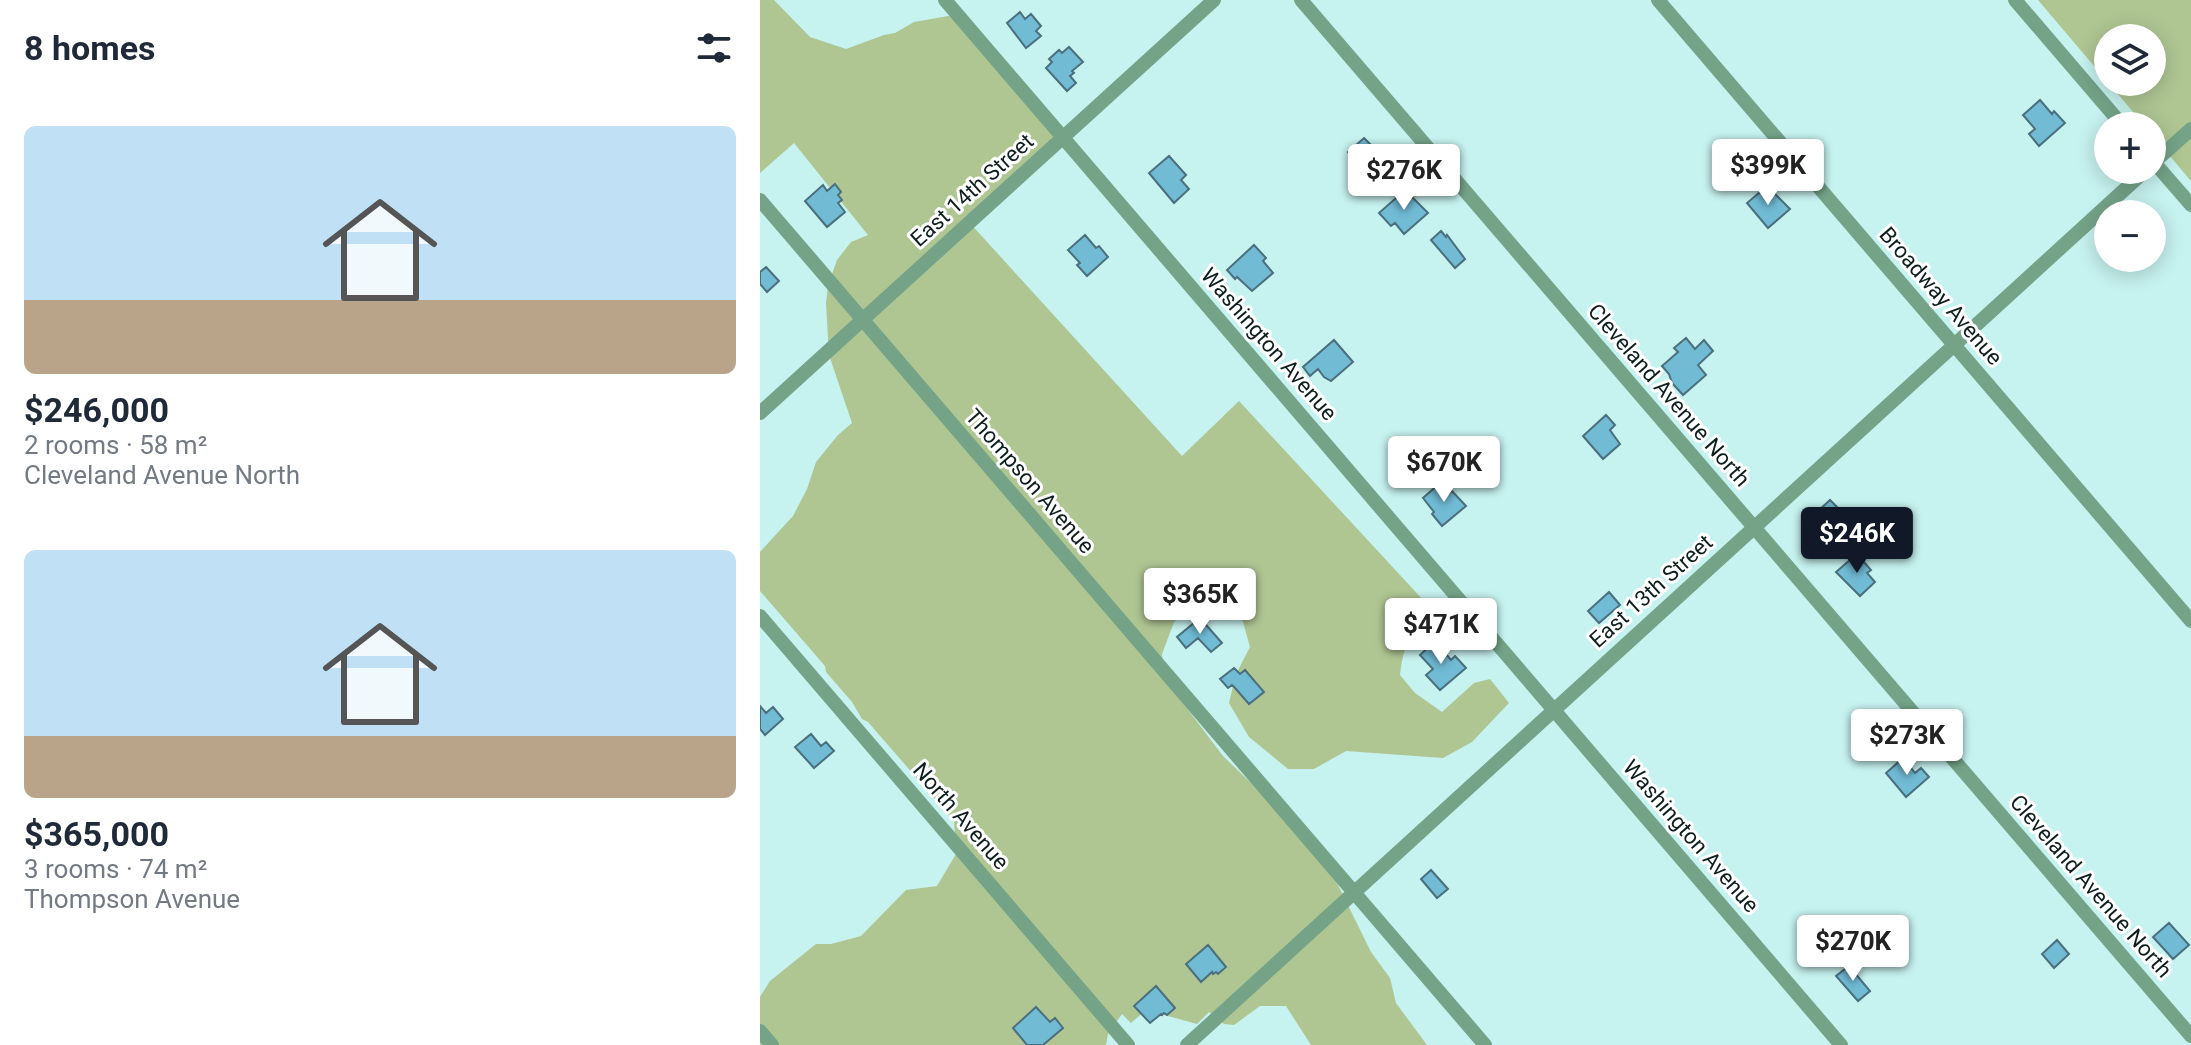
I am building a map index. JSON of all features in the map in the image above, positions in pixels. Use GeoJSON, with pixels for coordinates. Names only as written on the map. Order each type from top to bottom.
{"type":"FeatureCollection","features":[{"type":"Feature","properties":{"kind":"street","name":"Washington Avenue"},"geometry":{"type":"LineString","coordinates":[[945,0],[1841,1045]]}},
{"type":"Feature","properties":{"kind":"street","name":"East 14th Street"},"geometry":{"type":"LineString","coordinates":[[760,413],[1214,0]]}},
{"type":"Feature","properties":{"kind":"street","name":"Cleveland Avenue North"},"geometry":{"type":"LineString","coordinates":[[1301,0],[2191,1036]]}},
{"type":"Feature","properties":{"kind":"street","name":"Broadway Avenue"},"geometry":{"type":"LineString","coordinates":[[1658,0],[2191,621]]}},
{"type":"Feature","properties":{"kind":"street"},"geometry":{"type":"LineString","coordinates":[[2015,0],[2111,112]]}},
{"type":"Feature","properties":{"kind":"street","name":"East 13th Street"},"geometry":{"type":"LineString","coordinates":[[2166,151],[2191,129]]}},
{"type":"Feature","properties":{"kind":"street"},"geometry":{"type":"LineString","coordinates":[[2166,179],[2191,205]]}},
{"type":"Feature","properties":{"kind":"street","name":"East 13th Street"},"geometry":{"type":"LineString","coordinates":[[1187,1045],[2129,184]]}},
{"type":"Feature","properties":{"kind":"street","name":"Thompson Avenue"},"geometry":{"type":"LineString","coordinates":[[760,200],[1485,1045]]}},
{"type":"Feature","properties":{"kind":"street","name":"North Avenue"},"geometry":{"type":"LineString","coordinates":[[760,616],[1128,1045]]}},
{"type":"Feature","properties":{"kind":"street"},"geometry":{"type":"LineString","coordinates":[[760,1031],[772,1045]]}},
{"type":"Feature","properties":{"kind":"green space"},"geometry":{"type":"Polygon","coordinates":[[[760,0],[774,0],[810,37],[846,49],[895,33],[914,22],[954,15],[1065,143],[968,221],[1182,456],[1239,401],[1425,602],[1412,629],[1401,665],[1400,675],[1415,693],[1442,712],[1474,683],[1490,679],[1509,703],[1472,742],[1443,758],[1346,751],[1314,769],[1288,769],[1249,737],[1229,703],[1236,674],[1250,647],[1241,615],[1220,594],[1198,600],[1174,622],[1162,654],[1164,678],[1223,756],[1309,846],[1338,885],[1371,952],[1390,978],[1396,1003],[1427,1045],[1311,1045],[1286,1006],[1260,1006],[1234,1025],[1224,1024],[1209,1012],[1197,1024],[1146,1010],[1131,1023],[1122,1014],[1108,1034],[1106,1045],[760,1045],[760,997],[770,981],[816,944],[831,944],[861,936],[906,890],[937,886],[956,854],[954,821],[868,722],[862,719],[826,672],[825,666],[760,591],[760,552],[793,516],[816,462],[852,423],[829,355],[826,303],[837,260],[851,242],[868,235],[794,143],[760,173],[760,0]]]}},
{"type":"Feature","properties":{"kind":"green space"},"geometry":{"type":"Polygon","coordinates":[[[2038,0],[2191,0],[2191,181],[2166,152],[2166,112],[2133,112],[2120,96],[2166,96],[2166,24],[2094,24],[2094,66],[2038,0]]]}},
{"type":"Feature","properties":{"kind":"building"},"geometry":{"type":"Polygon","coordinates":[[[1020,12],[1025,19],[1031,14],[1041,26],[1036,31],[1041,36],[1026,48],[1007,23],[1020,12]]]}},
{"type":"Feature","properties":{"kind":"building"},"geometry":{"type":"Polygon","coordinates":[[[1069,47],[1083,62],[1072,71],[1074,73],[1070,76],[1076,83],[1067,91],[1046,68],[1052,62],[1049,59],[1059,50],[1062,53],[1069,47]]]}},
{"type":"Feature","properties":{"kind":"building"},"geometry":{"type":"Polygon","coordinates":[[[2040,100],[2065,123],[2039,146],[2029,134],[2035,129],[2023,115],[2040,100]]]}},
{"type":"Feature","properties":{"kind":"building"},"geometry":{"type":"Polygon","coordinates":[[[1364,138],[1380,154],[1375,159],[1384,169],[1373,179],[1348,152],[1364,138]]]}},
{"type":"Feature","properties":{"kind":"building"},"geometry":{"type":"Polygon","coordinates":[[[1169,156],[1186,175],[1181,180],[1189,189],[1174,203],[1149,173],[1169,156]]]}},
{"type":"Feature","properties":{"kind":"building"},"geometry":{"type":"Polygon","coordinates":[[[835,184],[841,192],[838,195],[842,200],[838,203],[845,212],[827,227],[805,201],[823,185],[827,191],[835,184]]]}},
{"type":"Feature","properties":{"kind":"building"},"geometry":{"type":"Polygon","coordinates":[[[1767,186],[1790,209],[1768,228],[1747,203],[1767,186]]]}},
{"type":"Feature","properties":{"kind":"building"},"geometry":{"type":"Polygon","coordinates":[[[1405,190],[1428,213],[1404,234],[1395,223],[1391,226],[1379,213],[1405,190]]]}},
{"type":"Feature","properties":{"kind":"building"},"geometry":{"type":"Polygon","coordinates":[[[1441,231],[1465,259],[1455,268],[1431,240],[1441,231]]]}},
{"type":"Feature","properties":{"kind":"building"},"geometry":{"type":"Polygon","coordinates":[[[1085,235],[1108,257],[1087,276],[1068,250],[1085,235]]]}},
{"type":"Feature","properties":{"kind":"building"},"geometry":{"type":"Polygon","coordinates":[[[1254,245],[1266,258],[1263,261],[1273,273],[1252,291],[1227,270],[1254,245]]]}},
{"type":"Feature","properties":{"kind":"building"},"geometry":{"type":"Polygon","coordinates":[[[766,267],[779,281],[767,292],[760,284],[760,272],[766,267]]]}},
{"type":"Feature","properties":{"kind":"building"},"geometry":{"type":"Polygon","coordinates":[[[1686,338],[1695,349],[1704,340],[1713,351],[1698,365],[1706,375],[1683,395],[1662,366],[1678,352],[1674,348],[1686,338]]]}},
{"type":"Feature","properties":{"kind":"building"},"geometry":{"type":"Polygon","coordinates":[[[1334,340],[1353,362],[1331,381],[1318,369],[1310,376],[1303,367],[1334,340]]]}},
{"type":"Feature","properties":{"kind":"building"},"geometry":{"type":"Polygon","coordinates":[[[1606,415],[1615,425],[1610,430],[1620,444],[1603,459],[1583,436],[1606,415]]]}},
{"type":"Feature","properties":{"kind":"building"},"geometry":{"type":"Polygon","coordinates":[[[1439,484],[1448,494],[1452,491],[1466,506],[1442,526],[1423,498],[1439,484]]]}},
{"type":"Feature","properties":{"kind":"building"},"geometry":{"type":"Polygon","coordinates":[[[1830,500],[1844,514],[1836,522],[1847,535],[1825,555],[1817,546],[1818,540],[1804,524],[1830,500]]]}},
{"type":"Feature","properties":{"kind":"building"},"geometry":{"type":"Polygon","coordinates":[[[1857,554],[1871,570],[1867,573],[1875,582],[1860,596],[1836,572],[1857,554]]]}},
{"type":"Feature","properties":{"kind":"building"},"geometry":{"type":"Polygon","coordinates":[[[1609,592],[1620,605],[1599,623],[1588,611],[1609,592]]]}},
{"type":"Feature","properties":{"kind":"building"},"geometry":{"type":"Polygon","coordinates":[[[1200,618],[1222,643],[1211,652],[1198,638],[1186,648],[1177,637],[1200,618]]]}},
{"type":"Feature","properties":{"kind":"building"},"geometry":{"type":"Polygon","coordinates":[[[1435,641],[1451,660],[1455,656],[1466,668],[1440,690],[1426,675],[1433,669],[1420,655],[1435,641]]]}},
{"type":"Feature","properties":{"kind":"building"},"geometry":{"type":"Polygon","coordinates":[[[1234,668],[1240,674],[1245,670],[1264,692],[1249,704],[1232,685],[1228,688],[1220,679],[1234,668]]]}},
{"type":"Feature","properties":{"kind":"building"},"geometry":{"type":"Polygon","coordinates":[[[760,706],[766,713],[773,707],[783,719],[765,735],[760,729],[760,706]]]}},
{"type":"Feature","properties":{"kind":"building"},"geometry":{"type":"Polygon","coordinates":[[[811,734],[821,746],[826,742],[834,751],[814,768],[795,747],[811,734]]]}},
{"type":"Feature","properties":{"kind":"building"},"geometry":{"type":"Polygon","coordinates":[[[1903,758],[1915,773],[1921,768],[1929,777],[1906,797],[1886,773],[1903,758]]]}},
{"type":"Feature","properties":{"kind":"building"},"geometry":{"type":"Polygon","coordinates":[[[1431,870],[1448,889],[1437,898],[1421,879],[1431,870]]]}},
{"type":"Feature","properties":{"kind":"building"},"geometry":{"type":"Polygon","coordinates":[[[2169,923],[2189,945],[2173,959],[2153,937],[2169,923]]]}},
{"type":"Feature","properties":{"kind":"building"},"geometry":{"type":"Polygon","coordinates":[[[2057,940],[2069,954],[2054,968],[2042,954],[2057,940]]]}},
{"type":"Feature","properties":{"kind":"building"},"geometry":{"type":"Polygon","coordinates":[[[1208,945],[1226,967],[1218,974],[1212,972],[1201,982],[1186,964],[1208,945]]]}},
{"type":"Feature","properties":{"kind":"building"},"geometry":{"type":"Polygon","coordinates":[[[1849,966],[1870,991],[1858,1001],[1836,976],[1849,966]]]}},
{"type":"Feature","properties":{"kind":"building"},"geometry":{"type":"Polygon","coordinates":[[[1156,986],[1175,1008],[1150,1023],[1134,1006],[1156,986]]]}},
{"type":"Feature","properties":{"kind":"building"},"geometry":{"type":"Polygon","coordinates":[[[1036,1007],[1050,1022],[1055,1018],[1063,1028],[1043,1045],[1027,1045],[1013,1028],[1036,1007]]]}}]}
